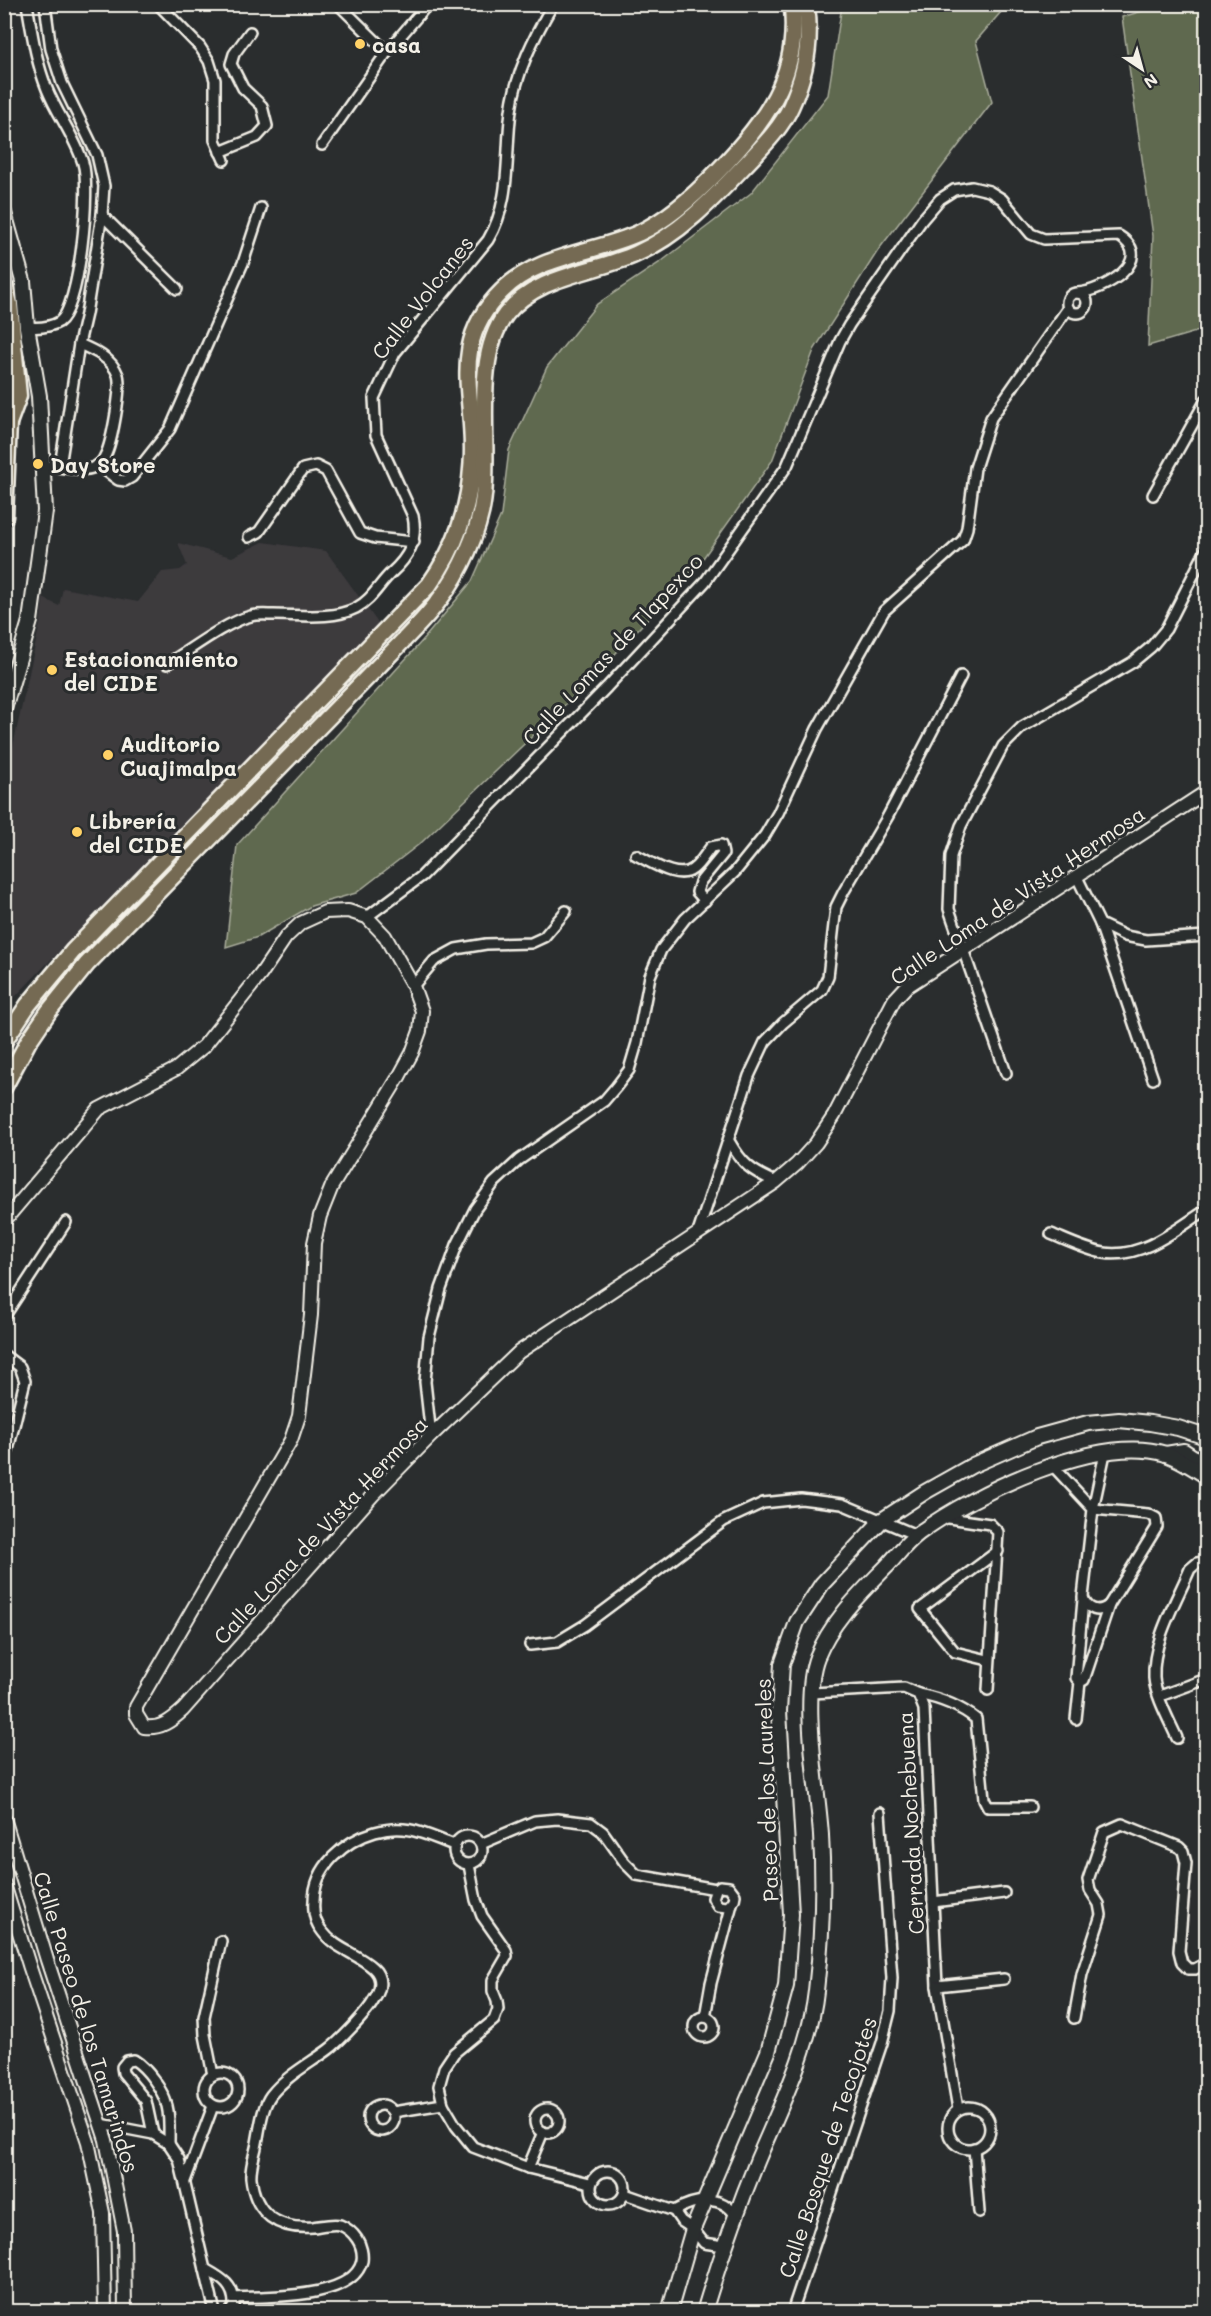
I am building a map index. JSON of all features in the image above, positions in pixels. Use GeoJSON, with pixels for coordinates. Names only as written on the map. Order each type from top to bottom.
{"type":"FeatureCollection","features":[{"type":"Feature","properties":{"kind":"highway"},"geometry":{"type":"LineString","coordinates":[[4,286],[9,304],[18,396],[8,423]]}},
{"type":"Feature","properties":{"kind":"highway"},"geometry":{"type":"LineString","coordinates":[[4,312],[10,328]]}},
{"type":"Feature","properties":{"kind":"highway"},"geometry":{"type":"LineString","coordinates":[[4,388],[8,423],[4,517]]}},
{"type":"Feature","properties":{"kind":"main road"},"geometry":{"type":"LineString","coordinates":[[4,1041],[34,996],[73,951],[429,585],[453,546],[466,506],[473,440],[467,385],[467,360],[480,320],[502,291],[521,276],[562,258],[641,232],[675,210],[710,180],[752,136],[776,99],[790,54],[794,22],[792,4]]}},
{"type":"Feature","properties":{"kind":"main road"},"geometry":{"type":"LineString","coordinates":[[4,1087],[33,1034],[87,964],[441,599],[470,547],[483,501],[486,450],[485,372],[493,338],[506,314],[525,297],[547,284],[636,254],[674,232],[714,198],[767,141],[791,106],[808,57],[806,4]]}},
{"type":"Feature","properties":{"kind":"main road"},"geometry":{"type":"LineString","coordinates":[[4,213],[23,281],[27,327],[39,396],[45,511],[30,621],[4,709]]}},
{"type":"Feature","properties":{"kind":"main road","name":"Paseo de los Laureles"},"geometry":{"type":"LineString","coordinates":[[669,2312],[693,2229],[768,2052],[786,1986],[791,1914],[779,1711],[782,1664],[797,1622],[822,1584],[882,1520],[973,1465],[1037,1437],[1088,1423],[1119,1420],[1142,1422],[1178,1428],[1206,1437]]}},
{"type":"Feature","properties":{"kind":"main road"},"geometry":{"type":"LineString","coordinates":[[704,2312],[735,2214],[799,2061],[816,1994],[823,1901],[821,1835],[812,1735],[812,1693],[816,1661],[827,1634],[848,1606],[916,1535],[942,1517],[990,1490],[1052,1465],[1105,1453],[1147,1451],[1166,1454],[1184,1451],[1206,1466]]}},
{"type":"Feature","properties":{"kind":"main road"},"geometry":{"type":"LineString","coordinates":[[1166,1454],[1206,1476]]}},
{"type":"Feature","properties":{"kind":"street"},"geometry":{"type":"LineString","coordinates":[[27,4],[35,52],[47,89],[83,163],[87,187],[78,272],[70,304],[59,322],[44,328],[27,327]]}},
{"type":"Feature","properties":{"kind":"street"},"geometry":{"type":"LineString","coordinates":[[45,4],[51,49],[62,83],[97,155],[104,186],[102,215],[60,466]]}},
{"type":"Feature","properties":{"kind":"street"},"geometry":{"type":"LineString","coordinates":[[158,4],[200,47],[209,61],[215,81],[215,140],[222,156],[257,136],[267,126],[262,105],[243,88],[231,64],[234,54],[250,32]]}},
{"type":"Feature","properties":{"kind":"street"},"geometry":{"type":"LineString","coordinates":[[338,4],[387,52]]}},
{"type":"Feature","properties":{"kind":"street"},"geometry":{"type":"LineString","coordinates":[[322,145],[387,52],[428,4]]}},
{"type":"Feature","properties":{"kind":"street","name":"Calle Volcanes"},"geometry":{"type":"LineString","coordinates":[[414,542],[416,529],[413,516],[376,435],[374,398],[395,353],[488,240],[497,225],[506,187],[511,109],[519,76],[533,39],[553,4]]}},
{"type":"Feature","properties":{"kind":"street","name":"Calle Lomas de Tlapexco"},"geometry":{"type":"LineString","coordinates":[[367,917],[422,876],[607,687],[705,582],[788,466],[840,341],[849,325],[922,220],[940,199],[954,190],[972,187],[989,191],[1002,199],[1023,226],[1038,237],[1044,239],[1119,236],[1126,240],[1132,250],[1132,261],[1126,269],[1118,277],[1091,292],[1078,293]]}},
{"type":"Feature","properties":{"kind":"street"},"geometry":{"type":"LineString","coordinates":[[99,465],[118,480],[125,481],[132,477],[170,429],[243,263],[261,208]]}},
{"type":"Feature","properties":{"kind":"street"},"geometry":{"type":"LineString","coordinates":[[102,215],[177,289]]}},
{"type":"Feature","properties":{"kind":"street"},"geometry":{"type":"LineString","coordinates":[[431,1436],[425,1382],[429,1337],[441,1289],[457,1245],[475,1209],[494,1183],[519,1160],[604,1101],[629,1070],[637,1043],[650,976],[661,950],[685,920],[735,872],[765,835],[778,813],[817,729],[884,611],[963,540],[967,528],[975,468],[991,418],[1068,308],[1067,300],[1070,296],[1078,293],[1085,296],[1088,302],[1086,309],[1080,313],[1068,308]]}},
{"type":"Feature","properties":{"kind":"street"},"geometry":{"type":"LineString","coordinates":[[42,465],[91,469],[99,465],[106,454],[120,392],[118,375],[113,365],[97,352],[79,344]]}},
{"type":"Feature","properties":{"kind":"street"},"geometry":{"type":"LineString","coordinates":[[1153,495],[1206,400]]}},
{"type":"Feature","properties":{"kind":"street"},"geometry":{"type":"LineString","coordinates":[[167,664],[227,627],[252,615],[335,615],[356,608],[370,598],[382,581],[397,568],[414,542],[375,538],[360,533],[326,471],[316,466],[303,469],[259,532],[249,537]]}},
{"type":"Feature","properties":{"kind":"street"},"geometry":{"type":"LineString","coordinates":[[1006,1072],[949,909],[951,856],[961,826],[1003,746],[1022,727],[1133,662],[1151,647],[1166,629],[1206,550]]}},
{"type":"Feature","properties":{"kind":"street"},"geometry":{"type":"LineString","coordinates":[[698,1233],[748,1076],[765,1042],[783,1023],[822,990],[828,977],[836,907],[888,816],[961,676]]}},
{"type":"Feature","properties":{"kind":"street","name":"Calle Loma de Vista Hermosa"},"geometry":{"type":"LineString","coordinates":[[367,917],[385,936],[413,986],[422,1011],[420,1031],[412,1053],[332,1186],[321,1216],[314,1243],[311,1315],[299,1416],[291,1440],[139,1700],[136,1714],[144,1726],[153,1728],[164,1725],[183,1710],[373,1496],[431,1436],[519,1352],[776,1182],[797,1164],[816,1143],[834,1116],[894,1000],[906,987],[1206,792]]}},
{"type":"Feature","properties":{"kind":"street"},"geometry":{"type":"LineString","coordinates":[[636,855],[676,873],[684,873],[693,869],[711,847],[721,845],[723,854],[700,882],[697,892],[705,901]]}},
{"type":"Feature","properties":{"kind":"street"},"geometry":{"type":"LineString","coordinates":[[1077,877],[1100,924],[1154,1079]]}},
{"type":"Feature","properties":{"kind":"street"},"geometry":{"type":"LineString","coordinates":[[4,1221],[99,1109],[176,1069],[204,1046],[261,974],[286,937],[301,923],[325,912],[348,911],[367,917]]}},
{"type":"Feature","properties":{"kind":"street"},"geometry":{"type":"LineString","coordinates":[[413,986],[434,961],[456,949],[486,944],[531,943],[544,937],[566,911]]}},
{"type":"Feature","properties":{"kind":"street"},"geometry":{"type":"LineString","coordinates":[[1100,924],[1125,936],[1146,940],[1206,936]]}},
{"type":"Feature","properties":{"kind":"street"},"geometry":{"type":"LineString","coordinates":[[729,1141],[740,1160],[753,1172],[776,1182]]}},
{"type":"Feature","properties":{"kind":"street"},"geometry":{"type":"LineString","coordinates":[[1051,1234],[1106,1253],[1126,1254],[1157,1241],[1206,1210]]}},
{"type":"Feature","properties":{"kind":"street"},"geometry":{"type":"LineString","coordinates":[[4,1317],[66,1222]]}},
{"type":"Feature","properties":{"kind":"street"},"geometry":{"type":"LineString","coordinates":[[4,1356],[20,1367],[25,1381],[4,1466]]}},
{"type":"Feature","properties":{"kind":"street"},"geometry":{"type":"LineString","coordinates":[[1080,1682],[1076,1678],[1083,1598],[1093,1509],[1105,1453]]}},
{"type":"Feature","properties":{"kind":"street"},"geometry":{"type":"LineString","coordinates":[[1052,1465],[1093,1509],[1153,1515],[1158,1523],[1109,1605],[1084,1680],[1080,1682],[1076,1719]]}},
{"type":"Feature","properties":{"kind":"street"},"geometry":{"type":"LineString","coordinates":[[530,1645],[557,1642],[585,1625],[724,1521],[763,1503],[801,1499],[842,1504],[916,1535]]}},
{"type":"Feature","properties":{"kind":"street"},"geometry":{"type":"LineString","coordinates":[[942,1517],[990,1524],[998,1532],[988,1660],[988,1690]]}},
{"type":"Feature","properties":{"kind":"street"},"geometry":{"type":"LineString","coordinates":[[988,1660],[955,1652],[920,1609],[998,1551]]}},
{"type":"Feature","properties":{"kind":"street"},"geometry":{"type":"LineString","coordinates":[[1177,1738],[1154,1680],[1158,1644],[1190,1569],[1197,1563],[1206,1564]]}},
{"type":"Feature","properties":{"kind":"street"},"geometry":{"type":"LineString","coordinates":[[1083,1598],[1088,1607],[1093,1610],[1105,1609],[1109,1605]]}},
{"type":"Feature","properties":{"kind":"street"},"geometry":{"type":"LineString","coordinates":[[1160,1696],[1206,1679]]}},
{"type":"Feature","properties":{"kind":"street","name":"Cerrada Nochebuena"},"geometry":{"type":"LineString","coordinates":[[812,1693],[904,1688],[918,1694],[924,1709],[938,1986],[958,2109]]}},
{"type":"Feature","properties":{"kind":"street"},"geometry":{"type":"LineString","coordinates":[[918,1694],[936,1698],[969,1713],[976,1719],[985,1803],[992,1808],[1030,1807]]}},
{"type":"Feature","properties":{"kind":"street","name":"Calle Bosque de Tecojotes"},"geometry":{"type":"LineString","coordinates":[[792,2312],[882,2043],[890,2011],[892,1978],[880,1813]]}},
{"type":"Feature","properties":{"kind":"street","name":"Calle Paseo de los Tamarindos"},"geometry":{"type":"LineString","coordinates":[[4,1818],[47,1960],[101,2124],[118,2194],[124,2231],[125,2312]]}},
{"type":"Feature","properties":{"kind":"street"},"geometry":{"type":"LineString","coordinates":[[482,1844],[535,1821],[557,1819],[591,1823],[603,1832],[625,1863],[637,1875],[716,1889],[720,1886],[729,1887],[735,1895],[711,1983],[705,2017]]}},
{"type":"Feature","properties":{"kind":"street"},"geometry":{"type":"LineString","coordinates":[[1074,2018],[1082,1974],[1101,1915],[1099,1904],[1090,1890],[1088,1880],[1104,1832],[1113,1827],[1122,1824],[1184,1851],[1186,1863],[1179,1951],[1182,1963],[1188,1969],[1195,1969],[1206,1963]]}},
{"type":"Feature","properties":{"kind":"street"},"geometry":{"type":"LineString","coordinates":[[234,2298],[316,2292],[338,2286],[354,2276],[362,2261],[361,2246],[353,2232],[339,2224],[291,2228],[278,2223],[266,2213],[254,2196],[250,2175],[262,2118],[270,2096],[292,2075],[331,2048],[373,2002],[380,1988],[380,1977],[373,1968],[333,1944],[320,1929],[314,1912],[314,1892],[322,1869],[338,1852],[363,1836],[387,1829],[411,1829],[454,1845]]}},
{"type":"Feature","properties":{"kind":"street"},"geometry":{"type":"LineString","coordinates":[[468,1835],[476,1837],[482,1844],[482,1853],[477,1861],[469,1865],[459,1862],[454,1855],[454,1845],[459,1838],[468,1835]]}},
{"type":"Feature","properties":{"kind":"street"},"geometry":{"type":"LineString","coordinates":[[469,1865],[476,1900],[482,1916],[506,1950],[507,1956],[493,1980],[493,1991],[498,2009],[494,2020],[454,2053],[444,2068],[439,2086],[442,2104],[473,2147],[528,2168],[590,2183]]}},
{"type":"Feature","properties":{"kind":"street","name":"Calle Paseo de los Tamarindos"},"geometry":{"type":"LineString","coordinates":[[4,1884],[88,2142],[103,2213],[105,2312]]}},
{"type":"Feature","properties":{"kind":"street"},"geometry":{"type":"LineString","coordinates":[[716,1889],[713,1898],[718,1906],[728,1907],[732,1904]]}},
{"type":"Feature","properties":{"kind":"street"},"geometry":{"type":"LineString","coordinates":[[933,1902],[1004,1893]]}},
{"type":"Feature","properties":{"kind":"street"},"geometry":{"type":"LineString","coordinates":[[213,2075],[204,2017],[221,1941]]}},
{"type":"Feature","properties":{"kind":"street"},"geometry":{"type":"LineString","coordinates":[[29,1965],[47,1960]]}},
{"type":"Feature","properties":{"kind":"street"},"geometry":{"type":"LineString","coordinates":[[938,1986],[1004,1979]]}},
{"type":"Feature","properties":{"kind":"street"},"geometry":{"type":"LineString","coordinates":[[153,2134],[146,2101],[123,2073],[122,2067],[127,2061],[134,2060],[140,2064],[161,2091],[167,2106],[169,2144]]}},
{"type":"Feature","properties":{"kind":"street"},"geometry":{"type":"LineString","coordinates":[[224,2073],[236,2082],[238,2093],[233,2103],[228,2106],[218,2108],[213,2106],[205,2098],[203,2088],[213,2075],[224,2073]]}},
{"type":"Feature","properties":{"kind":"street"},"geometry":{"type":"LineString","coordinates":[[393,2112],[442,2104]]}},
{"type":"Feature","properties":{"kind":"street"},"geometry":{"type":"LineString","coordinates":[[185,2181],[213,2106]]}},
{"type":"Feature","properties":{"kind":"street"},"geometry":{"type":"LineString","coordinates":[[970,2106],[983,2111],[990,2123],[988,2136],[980,2146],[974,2148],[960,2147],[948,2133],[949,2120],[958,2109],[970,2106]]}},
{"type":"Feature","properties":{"kind":"street"},"geometry":{"type":"LineString","coordinates":[[101,2124],[153,2134],[169,2144],[179,2159],[215,2312]]}},
{"type":"Feature","properties":{"kind":"street"},"geometry":{"type":"LineString","coordinates":[[528,2168],[543,2132]]}},
{"type":"Feature","properties":{"kind":"street"},"geometry":{"type":"LineString","coordinates":[[974,2148],[979,2212]]}},
{"type":"Feature","properties":{"kind":"street"},"geometry":{"type":"LineString","coordinates":[[613,2171],[624,2180],[625,2194],[616,2205],[602,2206],[591,2197],[590,2183],[599,2172],[613,2171]]}},
{"type":"Feature","properties":{"kind":"street"},"geometry":{"type":"LineString","coordinates":[[625,2194],[674,2211],[704,2243],[723,2246]]}},
{"type":"Feature","properties":{"kind":"street"},"geometry":{"type":"LineString","coordinates":[[674,2211],[687,2203],[704,2201],[722,2202],[735,2214]]}},
{"type":"Feature","properties":{"kind":"street"},"geometry":{"type":"LineString","coordinates":[[205,2269],[223,2280],[233,2291],[234,2306],[230,2312]]}},
{"type":"Feature","properties":{"kind":"shaded area"},"geometry":{"type":"Polygon","coordinates":[[[263,542],[326,551],[380,626],[154,853],[12,1000],[5,1012],[5,772],[13,746],[41,619],[43,598],[59,606],[63,588],[138,602],[162,572],[180,570],[187,565],[178,543],[232,557],[263,542]]]}},
{"type":"Feature","properties":{"kind":"green space"},"geometry":{"type":"Polygon","coordinates":[[[1166,4],[1206,5],[1206,329],[1148,346],[1153,236],[1122,17],[1166,4]]]}},
{"type":"Feature","properties":{"kind":"green space"},"geometry":{"type":"Polygon","coordinates":[[[842,5],[1007,5],[976,41],[992,102],[879,249],[814,350],[772,461],[701,561],[592,679],[422,842],[356,893],[311,906],[258,937],[226,947],[237,845],[422,641],[472,581],[501,515],[509,450],[547,367],[597,304],[662,261],[751,193],[828,95],[842,5]]]}},
{"type":"Feature","properties":{"kind":"place","name":"casa"},"geometry":{"type":"Point","coordinates":[360,44]}},
{"type":"Feature","properties":{"kind":"place","name":"Day Store"},"geometry":{"type":"Point","coordinates":[38,464]}},
{"type":"Feature","properties":{"kind":"place","name":"Estacionamiento del CIDE"},"geometry":{"type":"Point","coordinates":[52,670]}},
{"type":"Feature","properties":{"kind":"place","name":"Auditorio Cuajimalpa"},"geometry":{"type":"Point","coordinates":[108,755]}},
{"type":"Feature","properties":{"kind":"place","name":"Librería del CIDE"},"geometry":{"type":"Point","coordinates":[77,832]}}]}
